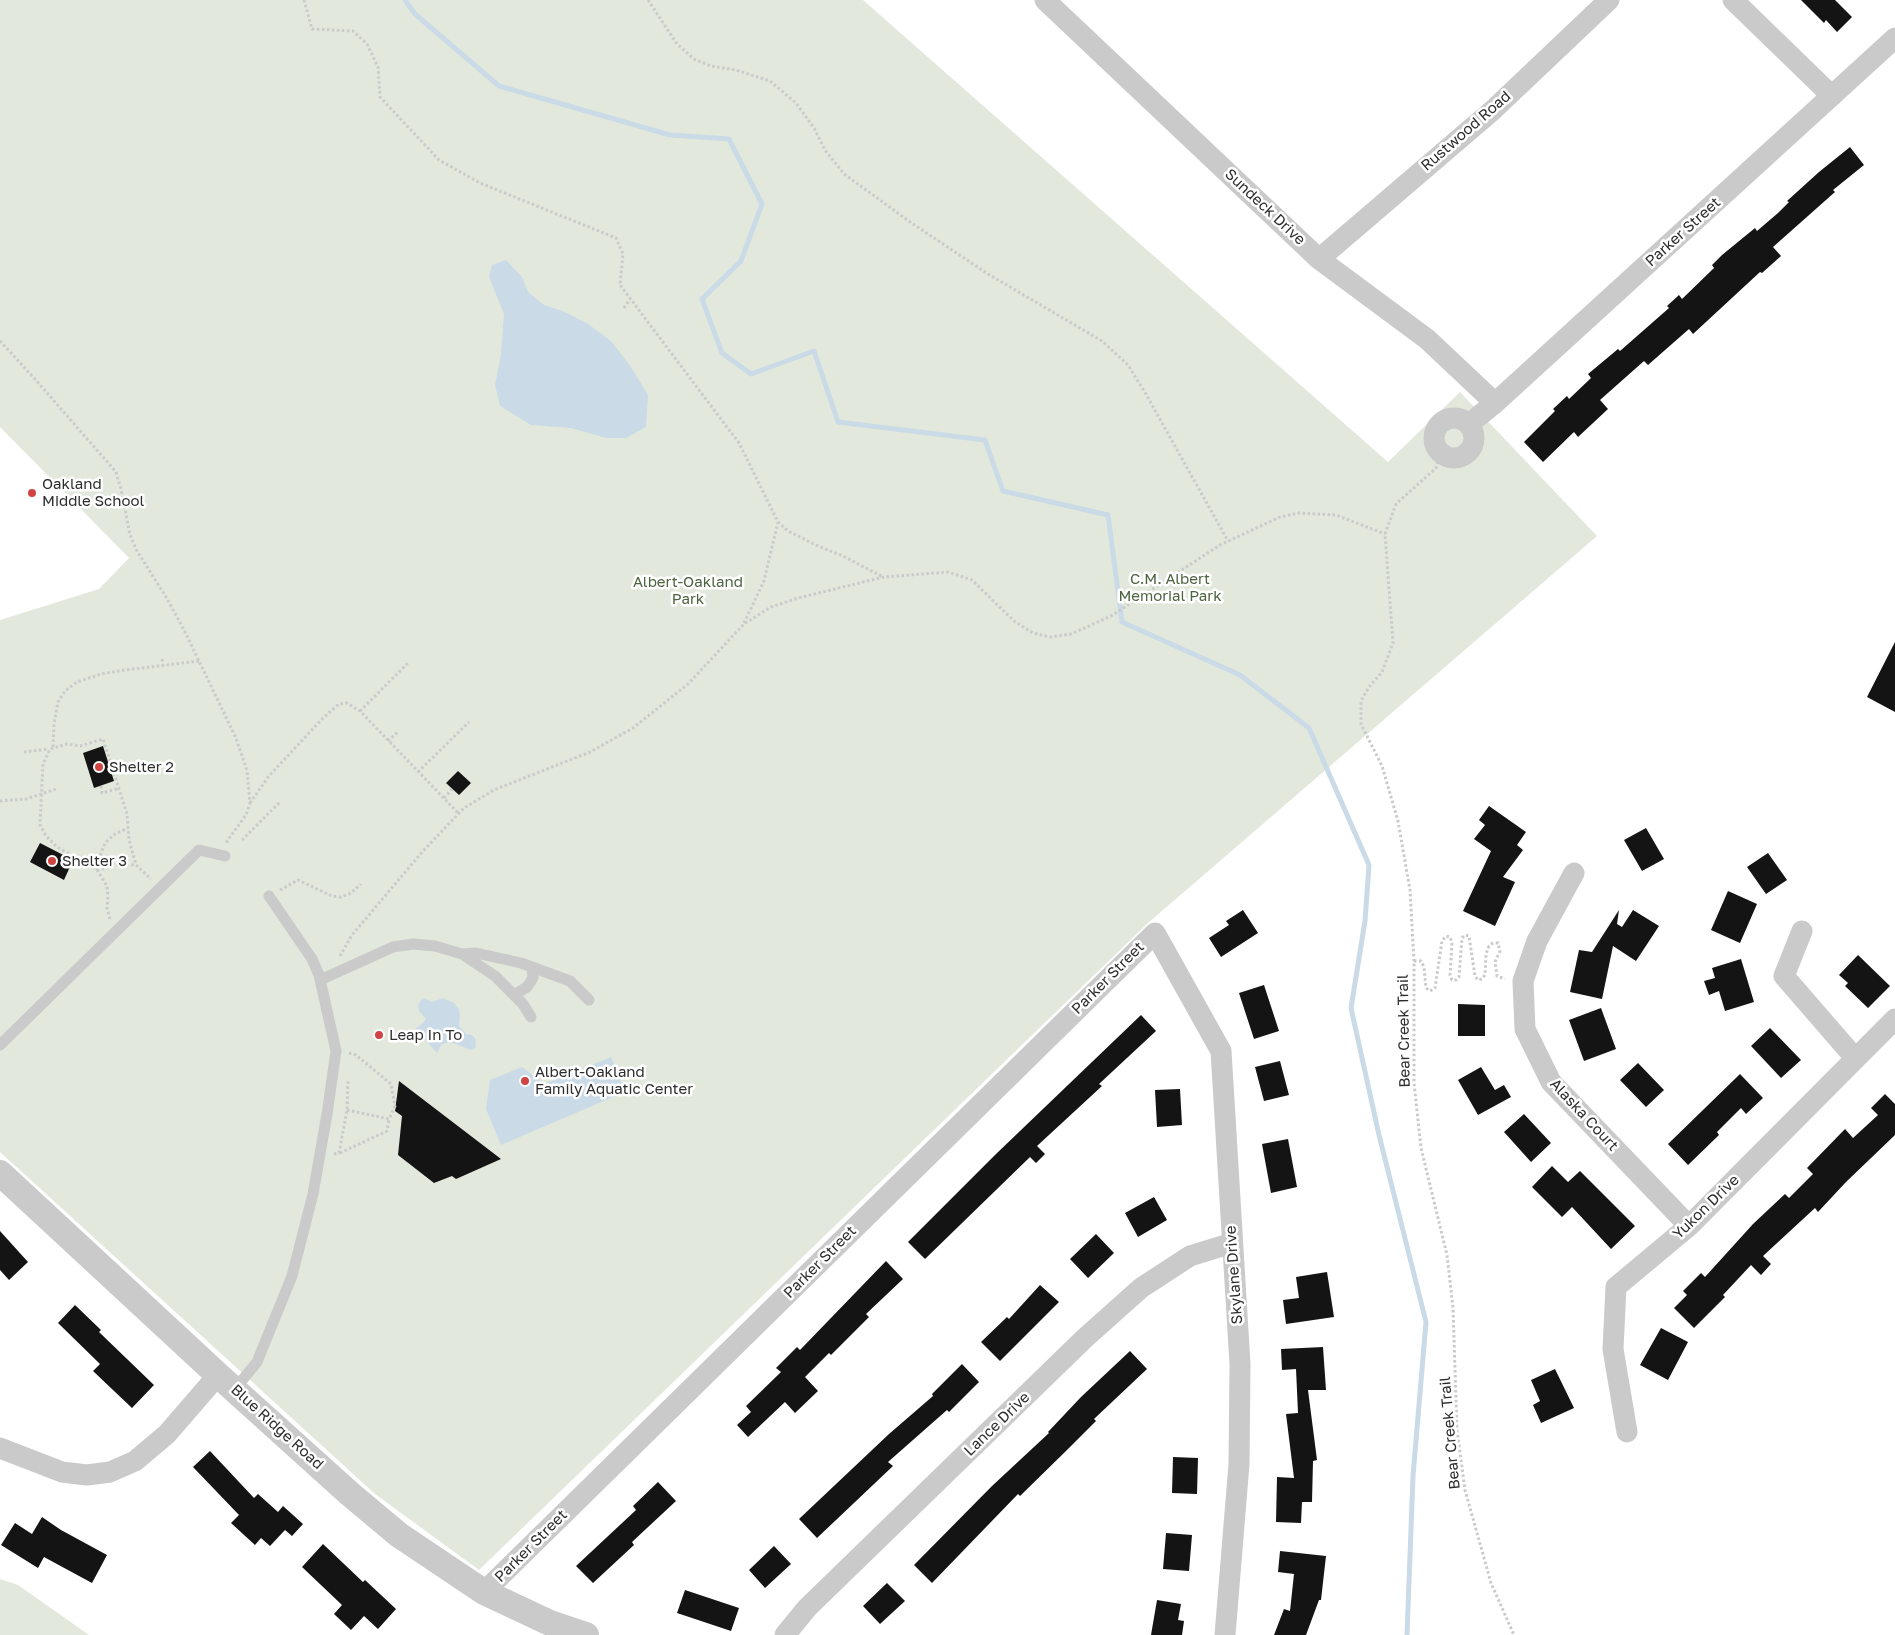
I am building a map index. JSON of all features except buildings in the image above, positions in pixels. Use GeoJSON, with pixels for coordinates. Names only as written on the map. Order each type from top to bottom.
{"type":"FeatureCollection","features":[{"type":"Feature","properties":{"kind":"street","name":"Sundeck Drive"},"geometry":{"type":"LineString","coordinates":[[1045,0],[1319,258],[1427,339],[1495,403]]}},
{"type":"Feature","properties":{"kind":"street","name":"Rustwood Road"},"geometry":{"type":"LineString","coordinates":[[1319,258],[1493,110],[1609,0]]}},
{"type":"Feature","properties":{"kind":"street"},"geometry":{"type":"LineString","coordinates":[[1733,0],[1832,96]]}},
{"type":"Feature","properties":{"kind":"street","name":"Parker Street"},"geometry":{"type":"LineString","coordinates":[[1469,424],[1495,403],[1895,40]]}},
{"type":"Feature","properties":{"kind":"street"},"geometry":{"type":"LineString","coordinates":[[1452,418],[1464,420],[1469,424],[1475,437],[1474,444],[1466,454],[1453,458],[1440,452],[1436,447],[1434,434],[1441,423],[1452,418]]}},
{"type":"Feature","properties":{"kind":"street","name":"Alaska Court"},"geometry":{"type":"LineString","coordinates":[[1574,873],[1537,941],[1523,981],[1525,1029],[1551,1082],[1689,1226]]}},
{"type":"Feature","properties":{"kind":"street"},"geometry":{"type":"LineString","coordinates":[[1802,931],[1784,976],[1856,1058]]}},
{"type":"Feature","properties":{"kind":"street","name":"Parker Street"},"geometry":{"type":"LineString","coordinates":[[484,1592],[1155,933]]}},
{"type":"Feature","properties":{"kind":"street","name":"Skylane Drive"},"geometry":{"type":"LineString","coordinates":[[1155,933],[1221,1051],[1240,1364],[1239,1464],[1225,1635]]}},
{"type":"Feature","properties":{"kind":"street","name":"Yukon Drive"},"geometry":{"type":"LineString","coordinates":[[1627,1432],[1613,1349],[1616,1287],[1689,1226],[1895,1019]]}},
{"type":"Feature","properties":{"kind":"street","name":"Blue Ridge Road"},"geometry":{"type":"LineString","coordinates":[[0,1173],[350,1494],[400,1535],[484,1592],[550,1623],[586,1635]]}},
{"type":"Feature","properties":{"kind":"street","name":"Lance Drive"},"geometry":{"type":"LineString","coordinates":[[785,1635],[807,1608],[1085,1338],[1141,1288],[1190,1256],[1232,1243]]}},
{"type":"Feature","properties":{"kind":"street"},"geometry":{"type":"LineString","coordinates":[[0,1448],[62,1472],[87,1475],[110,1472],[135,1461],[227,1382]]}},
{"type":"Feature","properties":{"kind":"lane"},"geometry":{"type":"LineString","coordinates":[[0,1045],[199,850],[225,856]]}},
{"type":"Feature","properties":{"kind":"lane"},"geometry":{"type":"LineString","coordinates":[[227,1382],[257,1362],[292,1276],[313,1194],[336,1051],[320,977],[312,959],[269,896]]}},
{"type":"Feature","properties":{"kind":"lane"},"geometry":{"type":"LineString","coordinates":[[320,977],[393,947],[413,944],[435,946],[462,954],[495,976],[523,1004],[531,1017]]}},
{"type":"Feature","properties":{"kind":"lane"},"geometry":{"type":"LineString","coordinates":[[462,954],[476,953],[521,963],[570,981],[589,1000]]}},
{"type":"Feature","properties":{"kind":"lane"},"geometry":{"type":"LineString","coordinates":[[514,995],[527,987],[533,978],[532,967]]}},
{"type":"Feature","properties":{"kind":"path"},"geometry":{"type":"LineString","coordinates":[[304,0],[312,29],[353,31],[367,44],[378,67],[380,97],[439,160],[480,183],[616,238],[623,254],[620,284],[739,443],[778,522],[788,531],[884,577]]}},
{"type":"Feature","properties":{"kind":"path"},"geometry":{"type":"LineString","coordinates":[[648,0],[677,44],[694,60],[711,66],[736,70],[770,81],[796,103],[814,128],[825,150],[844,174],[913,224],[979,268],[1102,341],[1128,365],[1228,541]]}},
{"type":"Feature","properties":{"kind":"path"},"geometry":{"type":"LineString","coordinates":[[624,308],[630,299]]}},
{"type":"Feature","properties":{"kind":"path"},"geometry":{"type":"LineString","coordinates":[[0,341],[116,472],[130,535],[137,551],[166,597],[235,736],[247,770],[250,803]]}},
{"type":"Feature","properties":{"kind":"path","name":"Bear Creek Trail"},"geometry":{"type":"LineString","coordinates":[[1440,452],[1436,468],[1396,504],[1385,534],[1393,643],[1382,672],[1369,687],[1361,701],[1361,724],[1382,766],[1398,821],[1410,890],[1414,961],[1414,1083],[1421,1148],[1447,1255],[1453,1308],[1457,1430],[1465,1490],[1491,1583],[1514,1635]]}},
{"type":"Feature","properties":{"kind":"path"},"geometry":{"type":"LineString","coordinates":[[320,977],[334,965],[352,936],[423,852],[464,808],[494,790],[590,752],[633,728],[688,684],[744,624],[771,607],[798,598],[884,577],[948,572],[972,580],[1014,621],[1033,633],[1050,637],[1071,634],[1111,616],[1220,545],[1280,518],[1300,513],[1336,515],[1385,534]]}},
{"type":"Feature","properties":{"kind":"path"},"geometry":{"type":"LineString","coordinates":[[744,624],[764,581],[778,522]]}},
{"type":"Feature","properties":{"kind":"path"},"geometry":{"type":"LineString","coordinates":[[162,659],[163,665]]}},
{"type":"Feature","properties":{"kind":"path"},"geometry":{"type":"LineString","coordinates":[[120,927],[110,919],[107,908],[107,886],[97,870],[56,849],[40,825],[44,764],[51,748],[58,702],[65,691],[77,682],[101,674],[199,661]]}},
{"type":"Feature","properties":{"kind":"path"},"geometry":{"type":"LineString","coordinates":[[360,711],[408,663]]}},
{"type":"Feature","properties":{"kind":"path"},"geometry":{"type":"LineString","coordinates":[[225,856],[227,841],[246,815],[250,803],[270,776],[339,704],[347,703],[360,711],[459,814]]}},
{"type":"Feature","properties":{"kind":"path"},"geometry":{"type":"LineString","coordinates":[[418,772],[469,722]]}},
{"type":"Feature","properties":{"kind":"path"},"geometry":{"type":"LineString","coordinates":[[388,741],[399,731]]}},
{"type":"Feature","properties":{"kind":"path"},"geometry":{"type":"LineString","coordinates":[[24,752],[67,744],[80,746],[102,739],[116,782],[120,788],[127,814],[129,840],[136,864],[160,888]]}},
{"type":"Feature","properties":{"kind":"path"},"geometry":{"type":"LineString","coordinates":[[101,786],[102,793],[120,788]]}},
{"type":"Feature","properties":{"kind":"path"},"geometry":{"type":"LineString","coordinates":[[0,801],[26,799],[56,789]]}},
{"type":"Feature","properties":{"kind":"path"},"geometry":{"type":"LineString","coordinates":[[444,798],[452,789]]}},
{"type":"Feature","properties":{"kind":"path"},"geometry":{"type":"LineString","coordinates":[[242,840],[280,802]]}},
{"type":"Feature","properties":{"kind":"path"},"geometry":{"type":"LineString","coordinates":[[97,870],[105,843],[115,834],[128,828]]}},
{"type":"Feature","properties":{"kind":"path"},"geometry":{"type":"LineString","coordinates":[[97,870],[122,864],[136,864]]}},
{"type":"Feature","properties":{"kind":"path"},"geometry":{"type":"LineString","coordinates":[[269,896],[298,880],[332,896],[341,898],[351,893],[361,884]]}},
{"type":"Feature","properties":{"kind":"path"},"geometry":{"type":"LineString","coordinates":[[1414,961],[1421,961],[1424,967],[1426,988],[1430,991],[1435,988],[1442,941],[1446,936],[1450,937],[1452,943],[1450,975],[1452,980],[1456,980],[1459,977],[1462,938],[1465,935],[1469,936],[1475,976],[1478,980],[1482,979],[1485,975],[1486,954],[1489,946],[1493,943],[1498,944],[1500,951],[1495,962],[1497,976],[1502,979],[1523,981]]}},
{"type":"Feature","properties":{"kind":"path"},"geometry":{"type":"LineString","coordinates":[[336,1051],[356,1055],[391,1084],[395,1106],[389,1119],[387,1132],[339,1153]]}},
{"type":"Feature","properties":{"kind":"path"},"geometry":{"type":"LineString","coordinates":[[347,1110],[389,1119]]}},
{"type":"Feature","properties":{"kind":"green space","name":"Albert-Oakland Park"},"geometry":{"type":"Polygon","coordinates":[[[0,0],[863,0],[1388,462],[1460,392],[1597,536],[1148,923],[479,1570],[375,1494],[0,1152],[0,620],[99,589],[129,558],[0,427],[0,0]]]}},
{"type":"Feature","properties":{"kind":"green space"},"geometry":{"type":"Polygon","coordinates":[[[0,1579],[18,1585],[89,1635],[0,1635],[0,1579]]]}},
{"type":"Feature","properties":{"kind":"water"},"geometry":{"type":"Polygon","coordinates":[[[506,260],[522,277],[528,292],[544,305],[563,311],[588,324],[611,341],[631,367],[648,395],[646,427],[626,438],[606,438],[571,428],[531,425],[500,406],[495,385],[501,354],[504,314],[489,277],[492,265],[506,260]]]}},
{"type":"Feature","properties":{"kind":"water"},"geometry":{"type":"Polygon","coordinates":[[[424,998],[432,1002],[443,998],[454,1003],[459,1009],[459,1026],[466,1034],[472,1035],[475,1038],[476,1047],[471,1050],[453,1043],[445,1043],[441,1045],[437,1053],[415,1029],[426,1019],[419,1011],[418,1006],[424,998]]]}},
{"type":"Feature","properties":{"kind":"water"},"geometry":{"type":"Polygon","coordinates":[[[611,1057],[625,1092],[501,1145],[486,1109],[490,1080],[522,1067],[544,1084],[611,1057]]]}},
{"type":"Feature","properties":{"kind":"waterway"},"geometry":{"type":"LineString","coordinates":[[405,0],[415,14],[499,86],[670,135],[729,139],[762,204],[741,261],[702,299],[722,353],[751,374],[814,351],[838,422],[985,440],[1003,491],[1108,515],[1122,622],[1240,675],[1309,728],[1369,865],[1365,921],[1351,1008],[1379,1135],[1426,1322],[1413,1476],[1407,1635]]}},
{"type":"Feature","properties":{"kind":"place","name":"Oakland Middle School"},"geometry":{"type":"Point","coordinates":[32,493]}},
{"type":"Feature","properties":{"kind":"place","name":"Shelter 2"},"geometry":{"type":"Point","coordinates":[99,767]}},
{"type":"Feature","properties":{"kind":"place","name":"Shelter 3"},"geometry":{"type":"Point","coordinates":[52,861]}},
{"type":"Feature","properties":{"kind":"place","name":"Leap In To"},"geometry":{"type":"Point","coordinates":[379,1035]}},
{"type":"Feature","properties":{"kind":"place","name":"Albert-Oakland Family Aquatic Center"},"geometry":{"type":"Point","coordinates":[525,1081]}},
{"type":"Feature","properties":{"kind":"park label","name":"C.M. Albert Memorial Park"},"geometry":{"type":"Point","coordinates":[1170,588]}}]}
